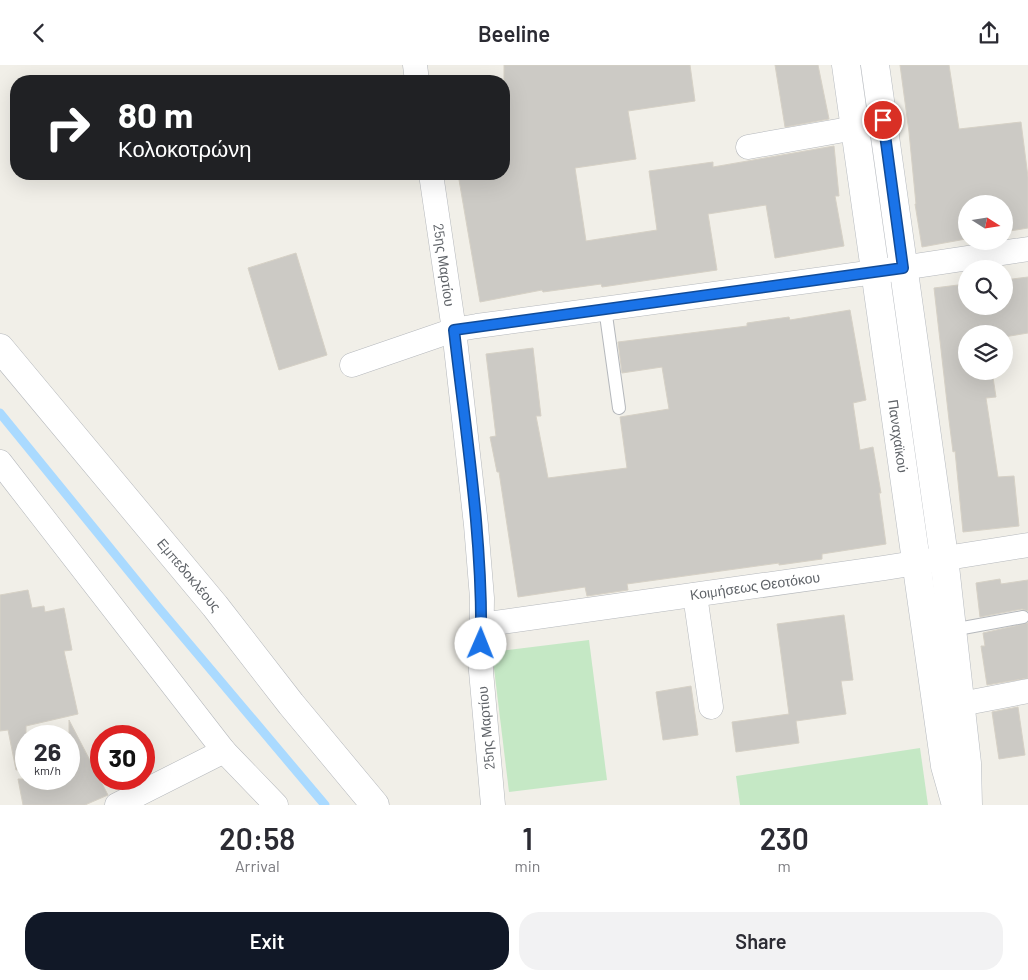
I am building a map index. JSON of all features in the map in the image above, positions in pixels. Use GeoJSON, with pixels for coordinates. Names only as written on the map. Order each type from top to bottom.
{"type":"FeatureCollection","features":[{"type":"Feature","properties":{"kind":"main road","name":"Παναχαϊκού"},"geometry":{"type":"LineString","coordinates":[[846,65],[945,766],[956,805]]}},
{"type":"Feature","properties":{"kind":"main road","name":"Παναχαϊκού"},"geometry":{"type":"LineString","coordinates":[[875,65],[944,557],[968,763],[968,805]]}},
{"type":"Feature","properties":{"kind":"main road","name":"Εμπεδοκλέους"},"geometry":{"type":"LineString","coordinates":[[0,348],[215,606],[291,704],[375,805]]}},
{"type":"Feature","properties":{"kind":"street"},"geometry":{"type":"LineString","coordinates":[[748,147],[855,128]]}},
{"type":"Feature","properties":{"kind":"street","name":"25ης Μαρτίου"},"geometry":{"type":"LineString","coordinates":[[432,180],[454,330],[476,525],[482,598],[481,671],[493,805]]}},
{"type":"Feature","properties":{"kind":"street"},"geometry":{"type":"LineString","coordinates":[[352,365],[454,330],[1028,249]]}},
{"type":"Feature","properties":{"kind":"street"},"geometry":{"type":"LineString","coordinates":[[0,461],[224,751],[276,805]]}},
{"type":"Feature","properties":{"kind":"street","name":"Κοιμήσεως Θεοτόκου"},"geometry":{"type":"LineString","coordinates":[[481,625],[1028,545]]}},
{"type":"Feature","properties":{"kind":"street"},"geometry":{"type":"LineString","coordinates":[[694,595],[711,707]]}},
{"type":"Feature","properties":{"kind":"street"},"geometry":{"type":"LineString","coordinates":[[961,704],[1028,691]]}},
{"type":"Feature","properties":{"kind":"street"},"geometry":{"type":"LineString","coordinates":[[117,805],[224,751]]}},
{"type":"Feature","properties":{"kind":"lane"},"geometry":{"type":"LineString","coordinates":[[605,308],[619,408]]}},
{"type":"Feature","properties":{"kind":"lane"},"geometry":{"type":"LineString","coordinates":[[952,630],[1023,617]]}},
{"type":"Feature","properties":{"kind":"green space"},"geometry":{"type":"Polygon","coordinates":[[[589,640],[607,780],[509,792],[492,652],[589,640]]]}},
{"type":"Feature","properties":{"kind":"green space"},"geometry":{"type":"Polygon","coordinates":[[[920,748],[928,805],[740,805],[736,776],[920,748]]]}},
{"type":"Feature","properties":{"kind":"building"},"geometry":{"type":"Polygon","coordinates":[[[504,65],[690,65],[695,101],[628,111],[636,159],[575,168],[586,241],[657,230],[649,171],[713,162],[713,167],[834,146],[839,196],[835,196],[844,246],[775,258],[766,205],[708,214],[717,270],[602,287],[601,284],[543,292],[542,290],[480,302],[459,180],[510,180],[510,75],[504,75],[504,65]]]}},
{"type":"Feature","properties":{"kind":"building"},"geometry":{"type":"Polygon","coordinates":[[[775,65],[818,65],[829,119],[785,127],[775,65]]]}},
{"type":"Feature","properties":{"kind":"building"},"geometry":{"type":"Polygon","coordinates":[[[900,65],[949,65],[959,129],[1021,122],[1028,177],[1028,228],[1013,230],[1013,195],[958,195],[958,240],[922,247],[915,204],[909,132],[900,65]]]}},
{"type":"Feature","properties":{"kind":"building"},"geometry":{"type":"Polygon","coordinates":[[[296,253],[327,355],[279,370],[248,268],[296,253]]]}},
{"type":"Feature","properties":{"kind":"building"},"geometry":{"type":"Polygon","coordinates":[[[1028,277],[1028,333],[1013,336],[1013,325],[958,325],[958,380],[993,380],[996,397],[986,398],[998,477],[1014,476],[1019,526],[963,532],[955,451],[953,452],[934,288],[958,285],[958,315],[1013,315],[1013,279],[1028,277]]]}},
{"type":"Feature","properties":{"kind":"building"},"geometry":{"type":"Polygon","coordinates":[[[850,310],[866,400],[853,403],[860,450],[873,447],[881,493],[879,493],[886,544],[822,554],[822,559],[779,565],[779,563],[627,584],[628,590],[587,596],[585,587],[518,597],[499,472],[497,472],[490,437],[496,436],[486,354],[533,348],[541,416],[536,416],[548,478],[627,468],[620,417],[669,409],[662,367],[622,373],[618,342],[747,326],[747,323],[789,317],[790,320],[850,310]]]}},
{"type":"Feature","properties":{"kind":"building"},"geometry":{"type":"Polygon","coordinates":[[[1000,579],[1001,584],[1028,580],[1028,611],[1022,609],[980,617],[976,583],[1000,579]]]}},
{"type":"Feature","properties":{"kind":"building"},"geometry":{"type":"Polygon","coordinates":[[[28,590],[32,608],[44,606],[45,612],[64,608],[72,650],[64,651],[78,714],[30,725],[15,725],[15,765],[8,730],[0,731],[0,595],[28,590]]]}},
{"type":"Feature","properties":{"kind":"building"},"geometry":{"type":"Polygon","coordinates":[[[844,615],[853,680],[841,681],[846,714],[796,721],[799,743],[736,752],[732,722],[789,714],[777,624],[844,615]]]}},
{"type":"Feature","properties":{"kind":"building"},"geometry":{"type":"Polygon","coordinates":[[[1028,623],[1028,678],[987,685],[981,646],[985,646],[983,633],[1028,623]]]}},
{"type":"Feature","properties":{"kind":"building"},"geometry":{"type":"Polygon","coordinates":[[[691,686],[698,735],[663,740],[656,692],[691,686]]]}},
{"type":"Feature","properties":{"kind":"building"},"geometry":{"type":"Polygon","coordinates":[[[1018,707],[1025,755],[999,759],[992,712],[1018,707]]]}},
{"type":"Feature","properties":{"kind":"building"},"geometry":{"type":"Polygon","coordinates":[[[80,741],[90,760],[90,790],[105,790],[108,795],[85,805],[23,805],[20,790],[80,790],[80,741]]]}},
{"type":"Feature","properties":{"kind":"waterway"},"geometry":{"type":"LineString","coordinates":[[0,413],[158,607],[325,805]]}},
{"type":"Feature","properties":{"kind":"route"},"geometry":{"type":"LineString","coordinates":[[481,644],[482,598],[479,552],[454,330],[903,268],[883,120]]}}]}
